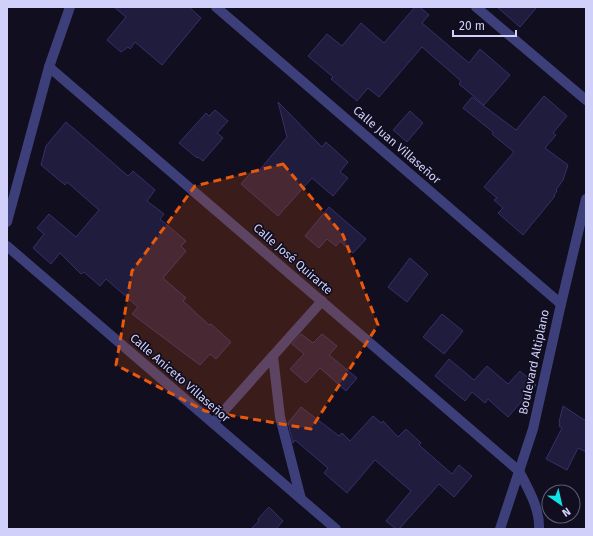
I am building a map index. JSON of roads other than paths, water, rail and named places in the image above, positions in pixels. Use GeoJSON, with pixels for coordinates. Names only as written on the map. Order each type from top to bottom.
{"type":"FeatureCollection","features":[{"type":"Feature","properties":{"kind":"street"},"geometry":{"type":"LineString","coordinates":[[7,222],[49,67],[70,7]]}},
{"type":"Feature","properties":{"kind":"street","name":"Calle Juan Villaseñor"},"geometry":{"type":"LineString","coordinates":[[216,7],[560,304]]}},
{"type":"Feature","properties":{"kind":"street"},"geometry":{"type":"LineString","coordinates":[[476,7],[586,100]]}},
{"type":"Feature","properties":{"kind":"street","name":"Calle José Quirarte"},"geometry":{"type":"LineString","coordinates":[[49,67],[519,471]]}},
{"type":"Feature","properties":{"kind":"street","name":"Boulevard Altiplano"},"geometry":{"type":"LineString","coordinates":[[500,529],[533,429],[560,304],[586,199]]}},
{"type":"Feature","properties":{"kind":"street","name":"Calle Aniceto Villaseñor"},"geometry":{"type":"LineString","coordinates":[[7,246],[336,529]]}},
{"type":"Feature","properties":{"kind":"street"},"geometry":{"type":"LineString","coordinates":[[213,423],[322,301]]}},
{"type":"Feature","properties":{"kind":"street"},"geometry":{"type":"LineString","coordinates":[[273,356],[280,417],[301,498]]}},
{"type":"Feature","properties":{"kind":"street"},"geometry":{"type":"LineString","coordinates":[[519,471],[540,518],[539,529]]}}]}
